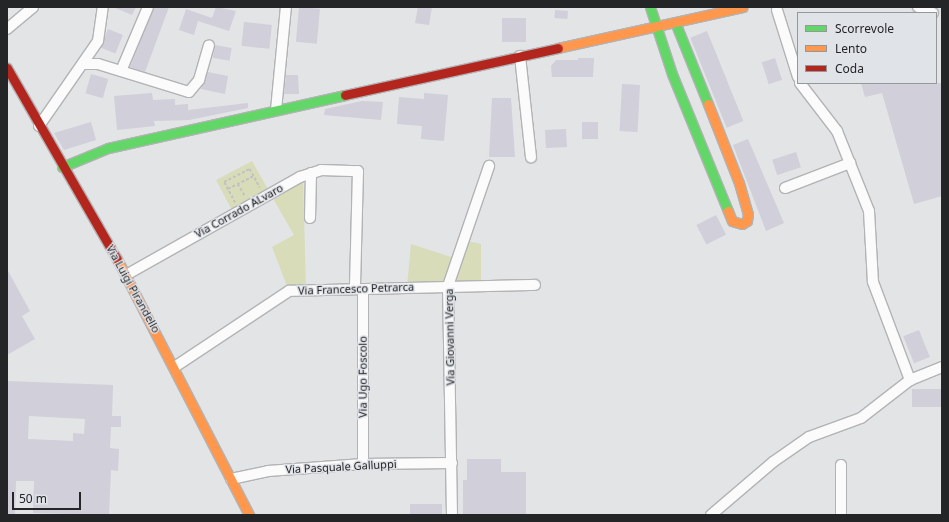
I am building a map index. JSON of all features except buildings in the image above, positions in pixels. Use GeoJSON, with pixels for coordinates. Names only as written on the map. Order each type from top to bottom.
{"type":"FeatureCollection","features":[{"type":"Feature","properties":{"kind":"street"},"geometry":{"type":"LineString","coordinates":[[7,29],[33,7]]}},
{"type":"Feature","properties":{"kind":"street"},"geometry":{"type":"LineString","coordinates":[[39,126],[84,64],[98,41],[103,7]]}},
{"type":"Feature","properties":{"kind":"street"},"geometry":{"type":"LineString","coordinates":[[121,71],[148,7]]}},
{"type":"Feature","properties":{"kind":"street"},"geometry":{"type":"LineString","coordinates":[[276,110],[286,7]]}},
{"type":"Feature","properties":{"kind":"street"},"geometry":{"type":"LineString","coordinates":[[650,7],[655,26],[732,221],[742,224],[747,221],[748,214],[739,183],[675,22]]}},
{"type":"Feature","properties":{"kind":"street"},"geometry":{"type":"LineString","coordinates":[[62,167],[108,148],[743,7]]}},
{"type":"Feature","properties":{"kind":"street"},"geometry":{"type":"LineString","coordinates":[[918,7],[930,12]]}},
{"type":"Feature","properties":{"kind":"street"},"geometry":{"type":"LineString","coordinates":[[778,10],[797,74]]}},
{"type":"Feature","properties":{"kind":"street"},"geometry":{"type":"LineString","coordinates":[[84,64],[121,71],[189,92],[200,80],[209,45]]}},
{"type":"Feature","properties":{"kind":"street"},"geometry":{"type":"LineString","coordinates":[[520,56],[531,157]]}},
{"type":"Feature","properties":{"kind":"street","name":"Via Luigi Pirandello"},"geometry":{"type":"LineString","coordinates":[[7,68],[62,167],[126,274],[176,366],[249,515]]}},
{"type":"Feature","properties":{"kind":"street"},"geometry":{"type":"LineString","coordinates":[[801,84],[837,131],[869,211],[873,282],[910,380]]}},
{"type":"Feature","properties":{"kind":"street"},"geometry":{"type":"LineString","coordinates":[[785,188],[850,163]]}},
{"type":"Feature","properties":{"kind":"street","name":"Via Giovanni Verga"},"geometry":{"type":"LineString","coordinates":[[452,515],[448,286],[489,166]]}},
{"type":"Feature","properties":{"kind":"street","name":"Via Corrado ALvaro"},"geometry":{"type":"LineString","coordinates":[[126,274],[265,196],[311,173],[321,170],[358,171]]}},
{"type":"Feature","properties":{"kind":"street","name":"Via Ugo Foscolo"},"geometry":{"type":"LineString","coordinates":[[358,171],[363,464]]}},
{"type":"Feature","properties":{"kind":"street"},"geometry":{"type":"LineString","coordinates":[[310,218],[311,173]]}},
{"type":"Feature","properties":{"kind":"street","name":"Via Francesco Petrarca"},"geometry":{"type":"LineString","coordinates":[[176,366],[289,291],[535,285]]}},
{"type":"Feature","properties":{"kind":"street"},"geometry":{"type":"LineString","coordinates":[[711,515],[773,462],[809,437],[861,418],[910,380],[942,366]]}},
{"type":"Feature","properties":{"kind":"street","name":"Via Pasquale Galluppi"},"geometry":{"type":"LineString","coordinates":[[232,479],[268,471],[363,464],[452,462]]}},
{"type":"Feature","properties":{"kind":"street"},"geometry":{"type":"LineString","coordinates":[[841,465],[841,515]]}},
{"type":"Feature","properties":{"kind":"path"},"geometry":{"type":"LineString","coordinates":[[239,211],[224,182],[250,169],[265,196]]}},
{"type":"Feature","properties":{"kind":"path"},"geometry":{"type":"LineString","coordinates":[[228,189],[254,176]]}},
{"type":"Feature","properties":{"kind":"path"},"geometry":{"type":"LineString","coordinates":[[238,184],[250,205]]}},
{"type":"Feature","properties":{"kind":"green space"},"geometry":{"type":"Polygon","coordinates":[[[252,161],[270,193],[234,214],[216,180],[252,161]]]}},
{"type":"Feature","properties":{"kind":"green space"},"geometry":{"type":"Polygon","coordinates":[[[303,179],[306,289],[289,291],[272,247],[294,235],[270,193],[303,179]]]}},
{"type":"Feature","properties":{"kind":"green space"},"geometry":{"type":"Polygon","coordinates":[[[464,240],[481,244],[481,286],[407,287],[411,244],[457,259],[464,240]]]}},
{"type":"Feature","properties":{"kind":"traffic: fast"},"geometry":{"type":"LineString","coordinates":[[650,7],[672,74],[728,211]]}},
{"type":"Feature","properties":{"kind":"traffic: fast"},"geometry":{"type":"LineString","coordinates":[[675,22],[708,104]]}},
{"type":"Feature","properties":{"kind":"traffic: fast"},"geometry":{"type":"LineString","coordinates":[[62,167],[108,148],[345,95]]}},
{"type":"Feature","properties":{"kind":"traffic: slow"},"geometry":{"type":"LineString","coordinates":[[558,48],[743,7]]}},
{"type":"Feature","properties":{"kind":"traffic: slow"},"geometry":{"type":"LineString","coordinates":[[708,104],[739,183],[748,214],[747,221],[742,224],[732,221],[728,211]]}},
{"type":"Feature","properties":{"kind":"traffic: slow"},"geometry":{"type":"LineString","coordinates":[[117,259],[249,515]]}},
{"type":"Feature","properties":{"kind":"traffic: jam"},"geometry":{"type":"LineString","coordinates":[[345,95],[558,48]]}},
{"type":"Feature","properties":{"kind":"traffic: jam"},"geometry":{"type":"LineString","coordinates":[[7,68],[117,259]]}}]}
